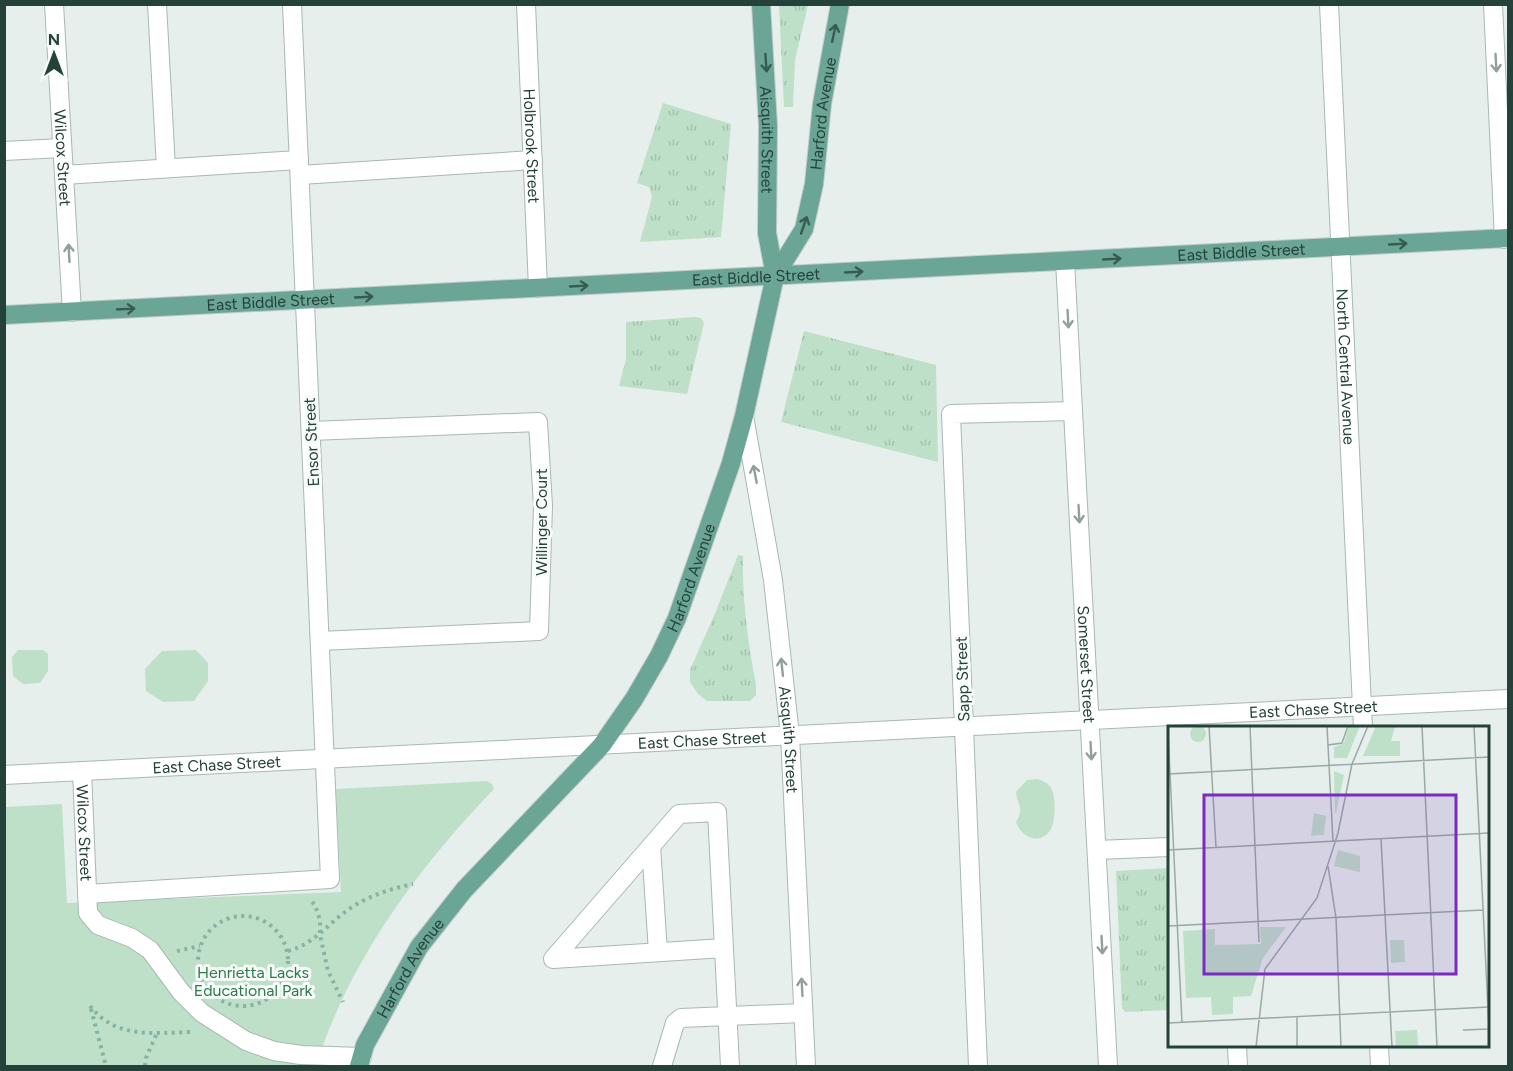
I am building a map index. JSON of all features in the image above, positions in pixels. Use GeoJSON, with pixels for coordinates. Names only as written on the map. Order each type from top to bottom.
{"type":"FeatureCollection","features":[{"type":"Feature","properties":{"kind":"main road","name":"Aisquith Street"},"geometry":{"type":"LineString","coordinates":[[761,4],[768,126],[767,233],[775,276]]}},
{"type":"Feature","properties":{"kind":"main road","name":"Harford Avenue"},"geometry":{"type":"LineString","coordinates":[[361,1062],[365,1045],[419,947],[464,890],[602,745],[634,699],[659,656],[677,618],[708,531],[744,416],[775,276],[804,229],[814,184],[822,104],[840,4]]}},
{"type":"Feature","properties":{"kind":"main road","name":"East Biddle Street"},"geometry":{"type":"LineString","coordinates":[[4,315],[1506,238]]}},
{"type":"Feature","properties":{"kind":"street","name":"Wilcox Street"},"geometry":{"type":"LineString","coordinates":[[54,4],[72,312]]}},
{"type":"Feature","properties":{"kind":"street"},"geometry":{"type":"LineString","coordinates":[[157,4],[166,168]]}},
{"type":"Feature","properties":{"kind":"street","name":"Ensor Street"},"geometry":{"type":"LineString","coordinates":[[87,894],[330,879],[292,4]]}},
{"type":"Feature","properties":{"kind":"street","name":"Holbrook Street"},"geometry":{"type":"LineString","coordinates":[[526,4],[538,288]]}},
{"type":"Feature","properties":{"kind":"street","name":"North Central Avenue"},"geometry":{"type":"LineString","coordinates":[[1329,4],[1363,726]]}},
{"type":"Feature","properties":{"kind":"street"},"geometry":{"type":"LineString","coordinates":[[1493,4],[1506,238]]}},
{"type":"Feature","properties":{"kind":"street"},"geometry":{"type":"LineString","coordinates":[[4,152],[62,148]]}},
{"type":"Feature","properties":{"kind":"street"},"geometry":{"type":"LineString","coordinates":[[64,175],[166,168],[300,167],[533,160]]}},
{"type":"Feature","properties":{"kind":"street","name":"Somerset Street"},"geometry":{"type":"LineString","coordinates":[[1065,261],[1108,1066]]}},
{"type":"Feature","properties":{"kind":"street","name":"Sapp Street"},"geometry":{"type":"LineString","coordinates":[[978,1066],[951,414],[1073,411]]}},
{"type":"Feature","properties":{"kind":"street","name":"Aisquith Street"},"geometry":{"type":"LineString","coordinates":[[744,416],[773,580],[790,735],[806,1066]]}},
{"type":"Feature","properties":{"kind":"street","name":"Willinger Court"},"geometry":{"type":"LineString","coordinates":[[311,431],[538,422],[543,506],[539,631],[320,641]]}},
{"type":"Feature","properties":{"kind":"street","name":"East Chase Street"},"geometry":{"type":"LineString","coordinates":[[4,775],[1509,699]]}},
{"type":"Feature","properties":{"kind":"street","name":"Wilcox Street"},"geometry":{"type":"LineString","coordinates":[[82,771],[88,913],[98,925],[132,938],[150,950],[181,992],[202,1012],[246,1041],[274,1051],[361,1062]]}},
{"type":"Feature","properties":{"kind":"street"},"geometry":{"type":"LineString","coordinates":[[724,948],[553,959],[679,814],[717,812],[728,1016],[730,1066]]}},
{"type":"Feature","properties":{"kind":"street"},"geometry":{"type":"LineString","coordinates":[[651,846],[658,952]]}},
{"type":"Feature","properties":{"kind":"street"},"geometry":{"type":"LineString","coordinates":[[1097,850],[1168,847]]}},
{"type":"Feature","properties":{"kind":"street"},"geometry":{"type":"LineString","coordinates":[[662,1066],[678,1020],[686,1017],[803,1012]]}},
{"type":"Feature","properties":{"kind":"street"},"geometry":{"type":"LineString","coordinates":[[1236,1047],[1238,1066]]}},
{"type":"Feature","properties":{"kind":"street"},"geometry":{"type":"LineString","coordinates":[[1379,1047],[1380,1066]]}},
{"type":"Feature","properties":{"kind":"path"},"geometry":{"type":"LineString","coordinates":[[288,951],[299,949],[345,912],[365,900],[390,889],[413,884]]}},
{"type":"Feature","properties":{"kind":"path"},"geometry":{"type":"LineString","coordinates":[[310,900],[315,905],[320,920],[320,934],[328,971],[343,1002]]}},
{"type":"Feature","properties":{"kind":"path"},"geometry":{"type":"LineString","coordinates":[[245,915],[260,918],[273,926],[283,937],[288,951],[289,966],[285,980],[276,993],[264,1002],[250,1006],[235,1006],[210,993],[201,978],[198,964],[200,946],[216,924],[230,917],[245,915]]}},
{"type":"Feature","properties":{"kind":"path"},"geometry":{"type":"LineString","coordinates":[[168,952],[191,950],[200,946]]}},
{"type":"Feature","properties":{"kind":"path"},"geometry":{"type":"LineString","coordinates":[[106,1066],[90,1006],[98,1015],[118,1029],[157,1033],[200,1032]]}},
{"type":"Feature","properties":{"kind":"path"},"geometry":{"type":"LineString","coordinates":[[145,1066],[157,1033]]}},
{"type":"Feature","properties":{"kind":"green space"},"geometry":{"type":"Polygon","coordinates":[[[779,5],[808,5],[795,60],[793,107],[784,107],[779,5]]]}},
{"type":"Feature","properties":{"kind":"green space"},"geometry":{"type":"Polygon","coordinates":[[[663,103],[731,124],[721,237],[640,242],[652,197],[649,187],[637,183],[663,103]]]}},
{"type":"Feature","properties":{"kind":"green space"},"geometry":{"type":"Polygon","coordinates":[[[701,318],[704,323],[687,394],[619,386],[626,359],[626,322],[701,318]]]}},
{"type":"Feature","properties":{"kind":"green space"},"geometry":{"type":"Polygon","coordinates":[[[804,331],[936,365],[938,462],[781,422],[804,331]]]}},
{"type":"Feature","properties":{"kind":"green space"},"geometry":{"type":"Polygon","coordinates":[[[738,555],[743,556],[745,605],[756,695],[750,701],[707,701],[698,694],[690,682],[690,670],[738,555]]]}},
{"type":"Feature","properties":{"kind":"green space"},"geometry":{"type":"Polygon","coordinates":[[[18,650],[43,650],[48,654],[48,671],[40,683],[23,684],[13,676],[12,657],[18,650]]]}},
{"type":"Feature","properties":{"kind":"green space"},"geometry":{"type":"Polygon","coordinates":[[[196,650],[208,663],[208,681],[194,701],[163,702],[146,691],[145,669],[162,651],[196,650]]]}},
{"type":"Feature","properties":{"kind":"green space"},"geometry":{"type":"Polygon","coordinates":[[[1037,779],[1051,788],[1055,811],[1049,832],[1035,839],[1026,835],[1018,827],[1016,822],[1020,810],[1016,792],[1027,780],[1037,779]]]}},
{"type":"Feature","properties":{"kind":"green space","name":"Henrietta Lacks Educational Park"},"geometry":{"type":"Polygon","coordinates":[[[487,781],[494,789],[466,819],[413,884],[367,953],[330,1027],[316,1066],[5,1066],[5,807],[62,804],[67,903],[341,892],[336,789],[487,781]]]}},
{"type":"Feature","properties":{"kind":"green space"},"geometry":{"type":"Polygon","coordinates":[[[1168,868],[1168,1010],[1125,1012],[1122,1008],[1116,871],[1168,868]]]}}]}
